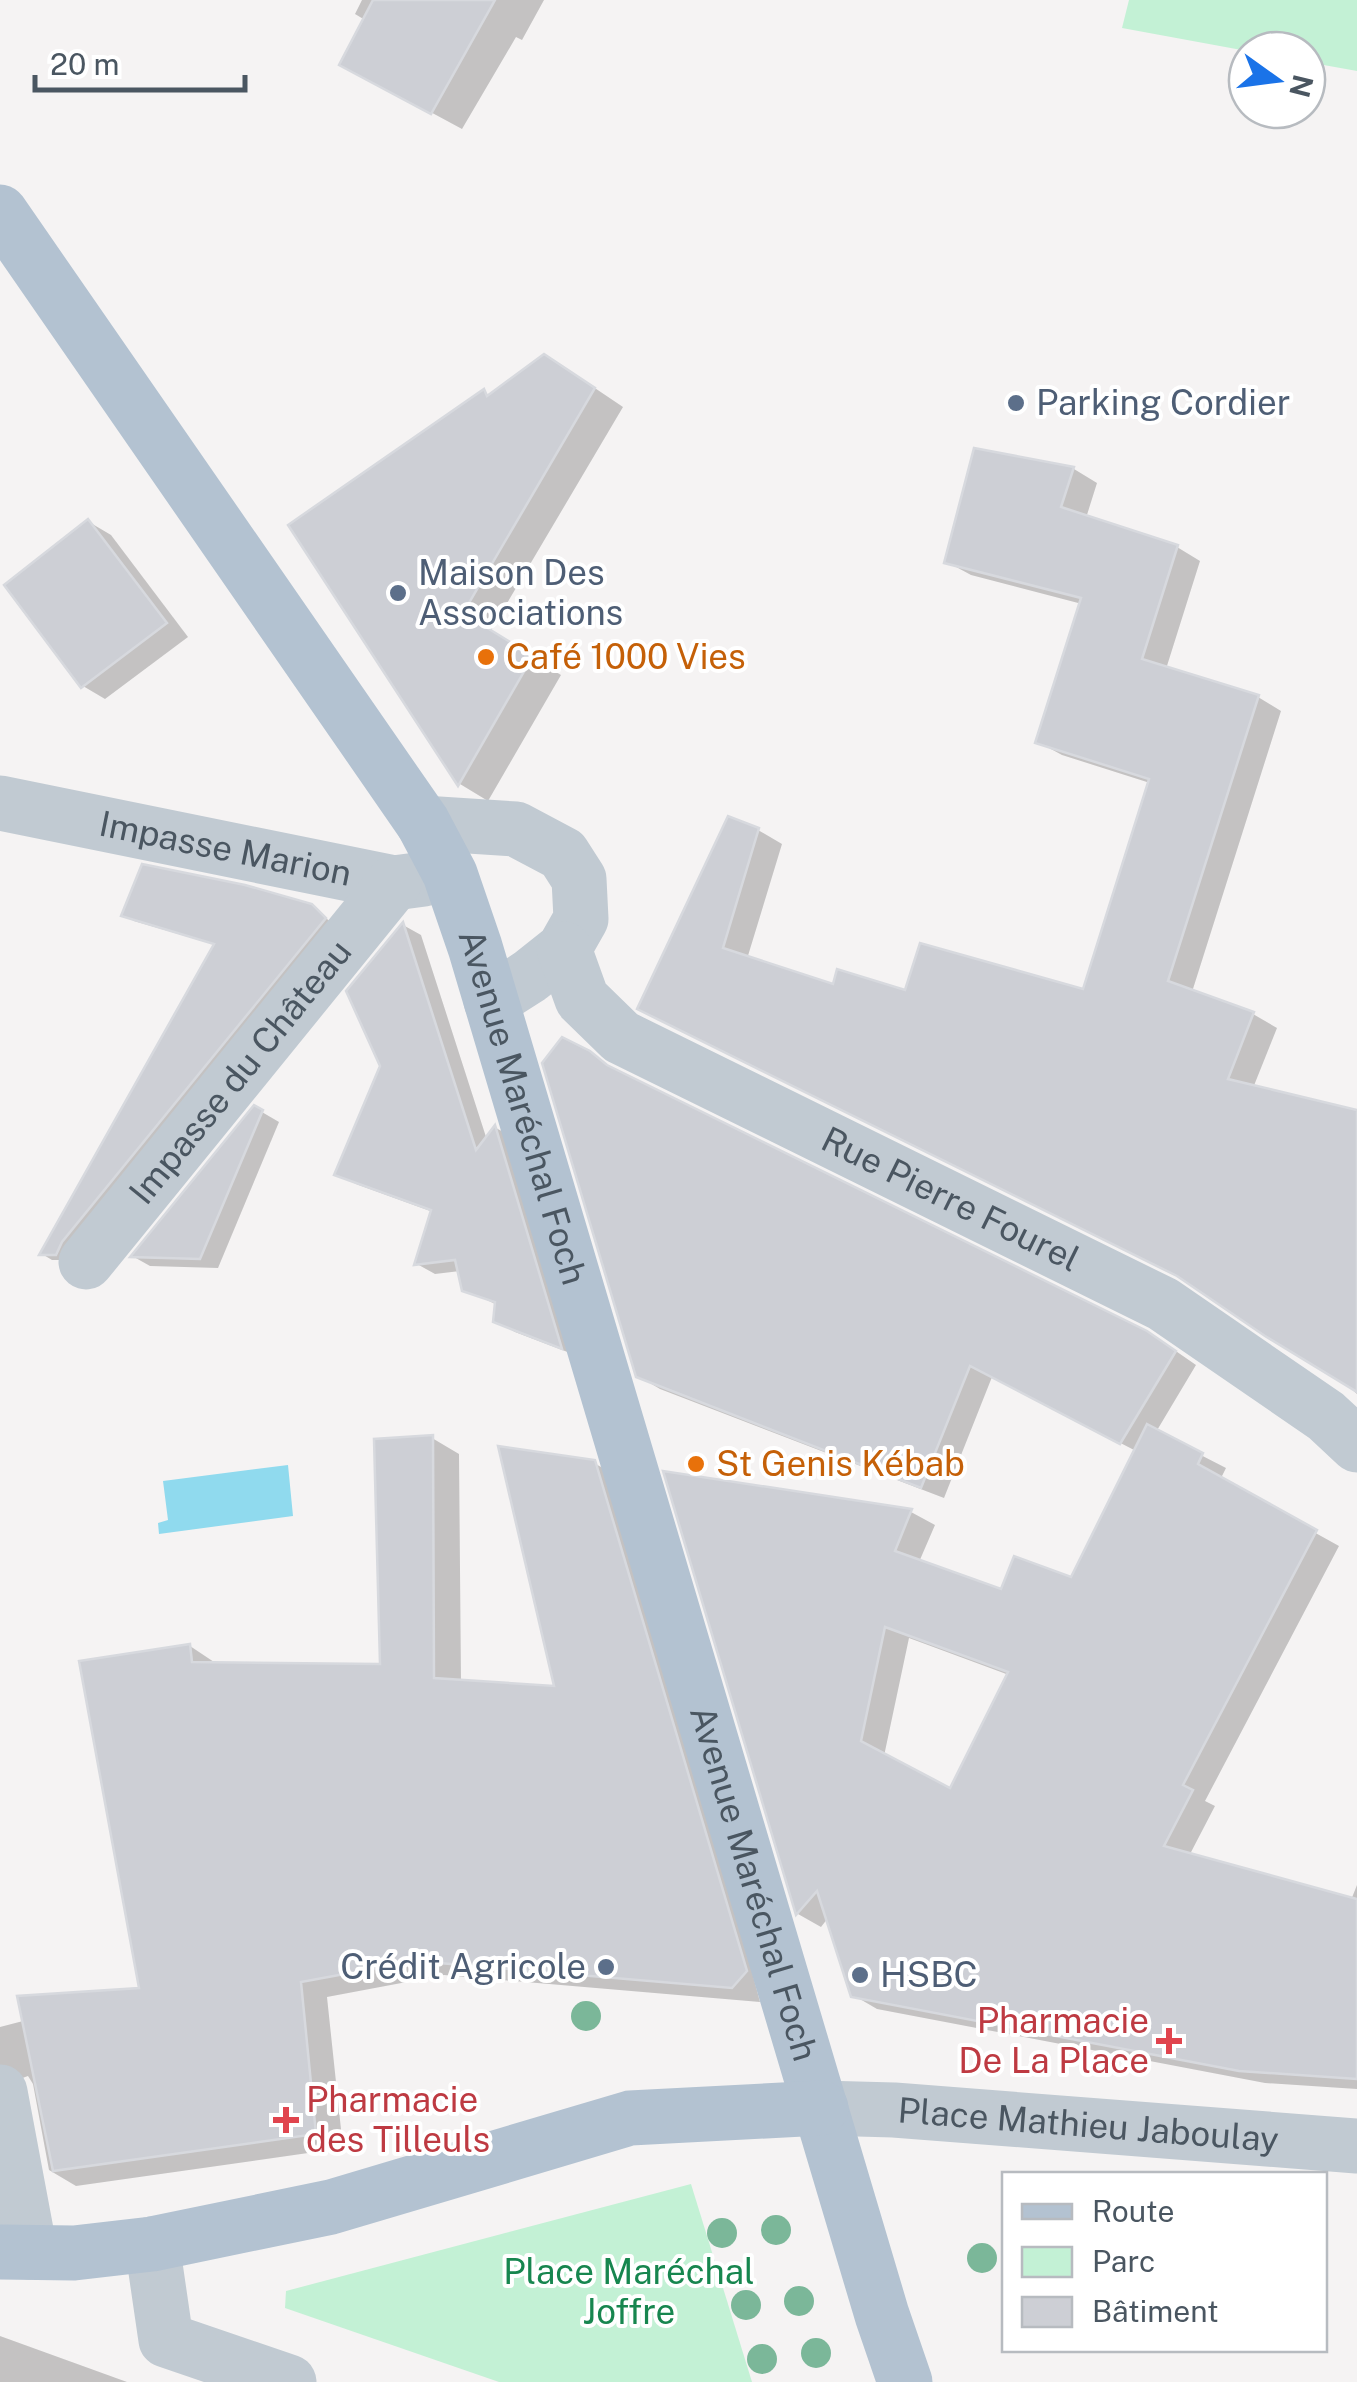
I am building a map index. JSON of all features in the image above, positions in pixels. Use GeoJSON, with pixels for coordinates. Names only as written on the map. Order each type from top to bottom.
{"type":"FeatureCollection","features":[{"type":"Feature","properties":{"kind":"main road","name":"Avenue Maréchal Foch"},"geometry":{"type":"LineString","coordinates":[[0,212],[422,823],[450,874],[492,1002],[905,2382]]}},
{"type":"Feature","properties":{"kind":"main road"},"geometry":{"type":"LineString","coordinates":[[15,2252],[74,2254],[152,2244],[330,2208],[630,2118],[820,2108]]}},
{"type":"Feature","properties":{"kind":"street","name":"Impasse Marion"},"geometry":{"type":"LineString","coordinates":[[0,803],[394,884],[450,874]]}},
{"type":"Feature","properties":{"kind":"street"},"geometry":{"type":"LineString","coordinates":[[422,823],[516,830],[563,854],[579,879],[581,919],[564,948],[492,1002]]}},
{"type":"Feature","properties":{"kind":"street","name":"Impasse du Château"},"geometry":{"type":"LineString","coordinates":[[86,1262],[394,884]]}},
{"type":"Feature","properties":{"kind":"street","name":"Rue Pierre Fourel"},"geometry":{"type":"LineString","coordinates":[[564,948],[582,999],[621,1037],[1163,1304],[1326,1416],[1357,1445]]}},
{"type":"Feature","properties":{"kind":"street"},"geometry":{"type":"LineString","coordinates":[[0,2092],[15,2252]]}},
{"type":"Feature","properties":{"kind":"street","name":"Place Mathieu Jaboulay"},"geometry":{"type":"LineString","coordinates":[[820,2108],[894,2110],[1357,2146]]}},
{"type":"Feature","properties":{"kind":"street"},"geometry":{"type":"LineString","coordinates":[[152,2244],[166,2340],[288,2382]]}},
{"type":"Feature","properties":{"kind":"green space"},"geometry":{"type":"Polygon","coordinates":[[[1129,0],[1357,0],[1357,71],[1327,66],[1327,30],[1227,30],[1227,47],[1122,28],[1129,0]]]}},
{"type":"Feature","properties":{"kind":"green space","name":"Place Maréchal Joffre"},"geometry":{"type":"Polygon","coordinates":[[[691,2184],[752,2382],[499,2382],[285,2308],[286,2291],[691,2184]]]}},
{"type":"Feature","properties":{"kind":"water"},"geometry":{"type":"Polygon","coordinates":[[[288,1465],[293,1516],[159,1534],[158,1523],[168,1520],[163,1481],[288,1465]]]}},
{"type":"Feature","properties":{"kind":"building"},"geometry":{"type":"Polygon","coordinates":[[[373,0],[495,0],[431,114],[339,65],[373,0]]]}},
{"type":"Feature","properties":{"kind":"building"},"geometry":{"type":"Polygon","coordinates":[[[544,354],[595,388],[463,613],[533,656],[458,786],[288,525],[484,389],[487,396],[544,354]]]}},
{"type":"Feature","properties":{"kind":"building"},"geometry":{"type":"Polygon","coordinates":[[[974,448],[1074,467],[1061,507],[1178,545],[1142,659],[1259,695],[1168,981],[1254,1012],[1228,1079],[1357,1110],[1357,1392],[1177,1276],[637,1009],[728,816],[759,828],[723,948],[833,984],[837,969],[905,990],[920,943],[1083,989],[1149,779],[1035,743],[1081,598],[944,563],[974,448]]]}},
{"type":"Feature","properties":{"kind":"building"},"geometry":{"type":"Polygon","coordinates":[[[88,519],[167,623],[81,688],[4,585],[88,519]]]}},
{"type":"Feature","properties":{"kind":"building"},"geometry":{"type":"Polygon","coordinates":[[[142,864],[245,885],[312,904],[326,918],[62,1242],[56,1255],[39,1255],[214,944],[121,916],[142,864]]]}},
{"type":"Feature","properties":{"kind":"building"},"geometry":{"type":"Polygon","coordinates":[[[403,922],[476,1150],[495,1125],[562,1349],[493,1322],[495,1302],[462,1291],[455,1260],[414,1265],[431,1210],[334,1175],[380,1066],[346,991],[403,922]]]}},
{"type":"Feature","properties":{"kind":"building"},"geometry":{"type":"Polygon","coordinates":[[[562,1037],[607,1065],[1147,1331],[1176,1351],[1120,1444],[970,1366],[921,1488],[636,1377],[542,1063],[562,1037]]]}},
{"type":"Feature","properties":{"kind":"building"},"geometry":{"type":"Polygon","coordinates":[[[254,1105],[263,1110],[200,1259],[130,1257],[254,1105]]]}},
{"type":"Feature","properties":{"kind":"building"},"geometry":{"type":"Polygon","coordinates":[[[1147,1424],[1203,1453],[1198,1464],[1317,1530],[1183,1785],[1193,1790],[1164,1846],[1357,1899],[1357,2079],[1239,2071],[851,1997],[817,1891],[796,1915],[663,1471],[912,1509],[895,1551],[1001,1589],[1014,1556],[1071,1577],[1147,1424]],[[885,1627],[861,1741],[950,1788],[1008,1672],[885,1627]]]}},
{"type":"Feature","properties":{"kind":"building"},"geometry":{"type":"Polygon","coordinates":[[[433,1435],[434,1678],[554,1686],[498,1446],[595,1460],[747,1971],[732,1988],[415,1961],[301,1982],[316,2134],[53,2171],[17,1996],[139,1988],[79,1661],[190,1644],[192,1662],[380,1664],[374,1439],[433,1435]]]}},
{"type":"Feature","properties":{"kind":"place","name":"Parking Cordier"},"geometry":{"type":"Point","coordinates":[1016,403]}},
{"type":"Feature","properties":{"kind":"place","name":"Maison Des Associations"},"geometry":{"type":"Point","coordinates":[398,593]}},
{"type":"Feature","properties":{"kind":"place","name":"Café 1000 Vies"},"geometry":{"type":"Point","coordinates":[486,657]}},
{"type":"Feature","properties":{"kind":"place","name":"St Genis Kébab"},"geometry":{"type":"Point","coordinates":[696,1464]}},
{"type":"Feature","properties":{"kind":"place","name":"Crédit Agricole"},"geometry":{"type":"Point","coordinates":[606,1967]}},
{"type":"Feature","properties":{"kind":"place","name":"HSBC"},"geometry":{"type":"Point","coordinates":[860,1975]}},
{"type":"Feature","properties":{"kind":"place","name":"Pharmacie De La Place"},"geometry":{"type":"Point","coordinates":[1169,2041]}},
{"type":"Feature","properties":{"kind":"place","name":"Pharmacie des Tilleuls"},"geometry":{"type":"Point","coordinates":[286,2120]}}]}
